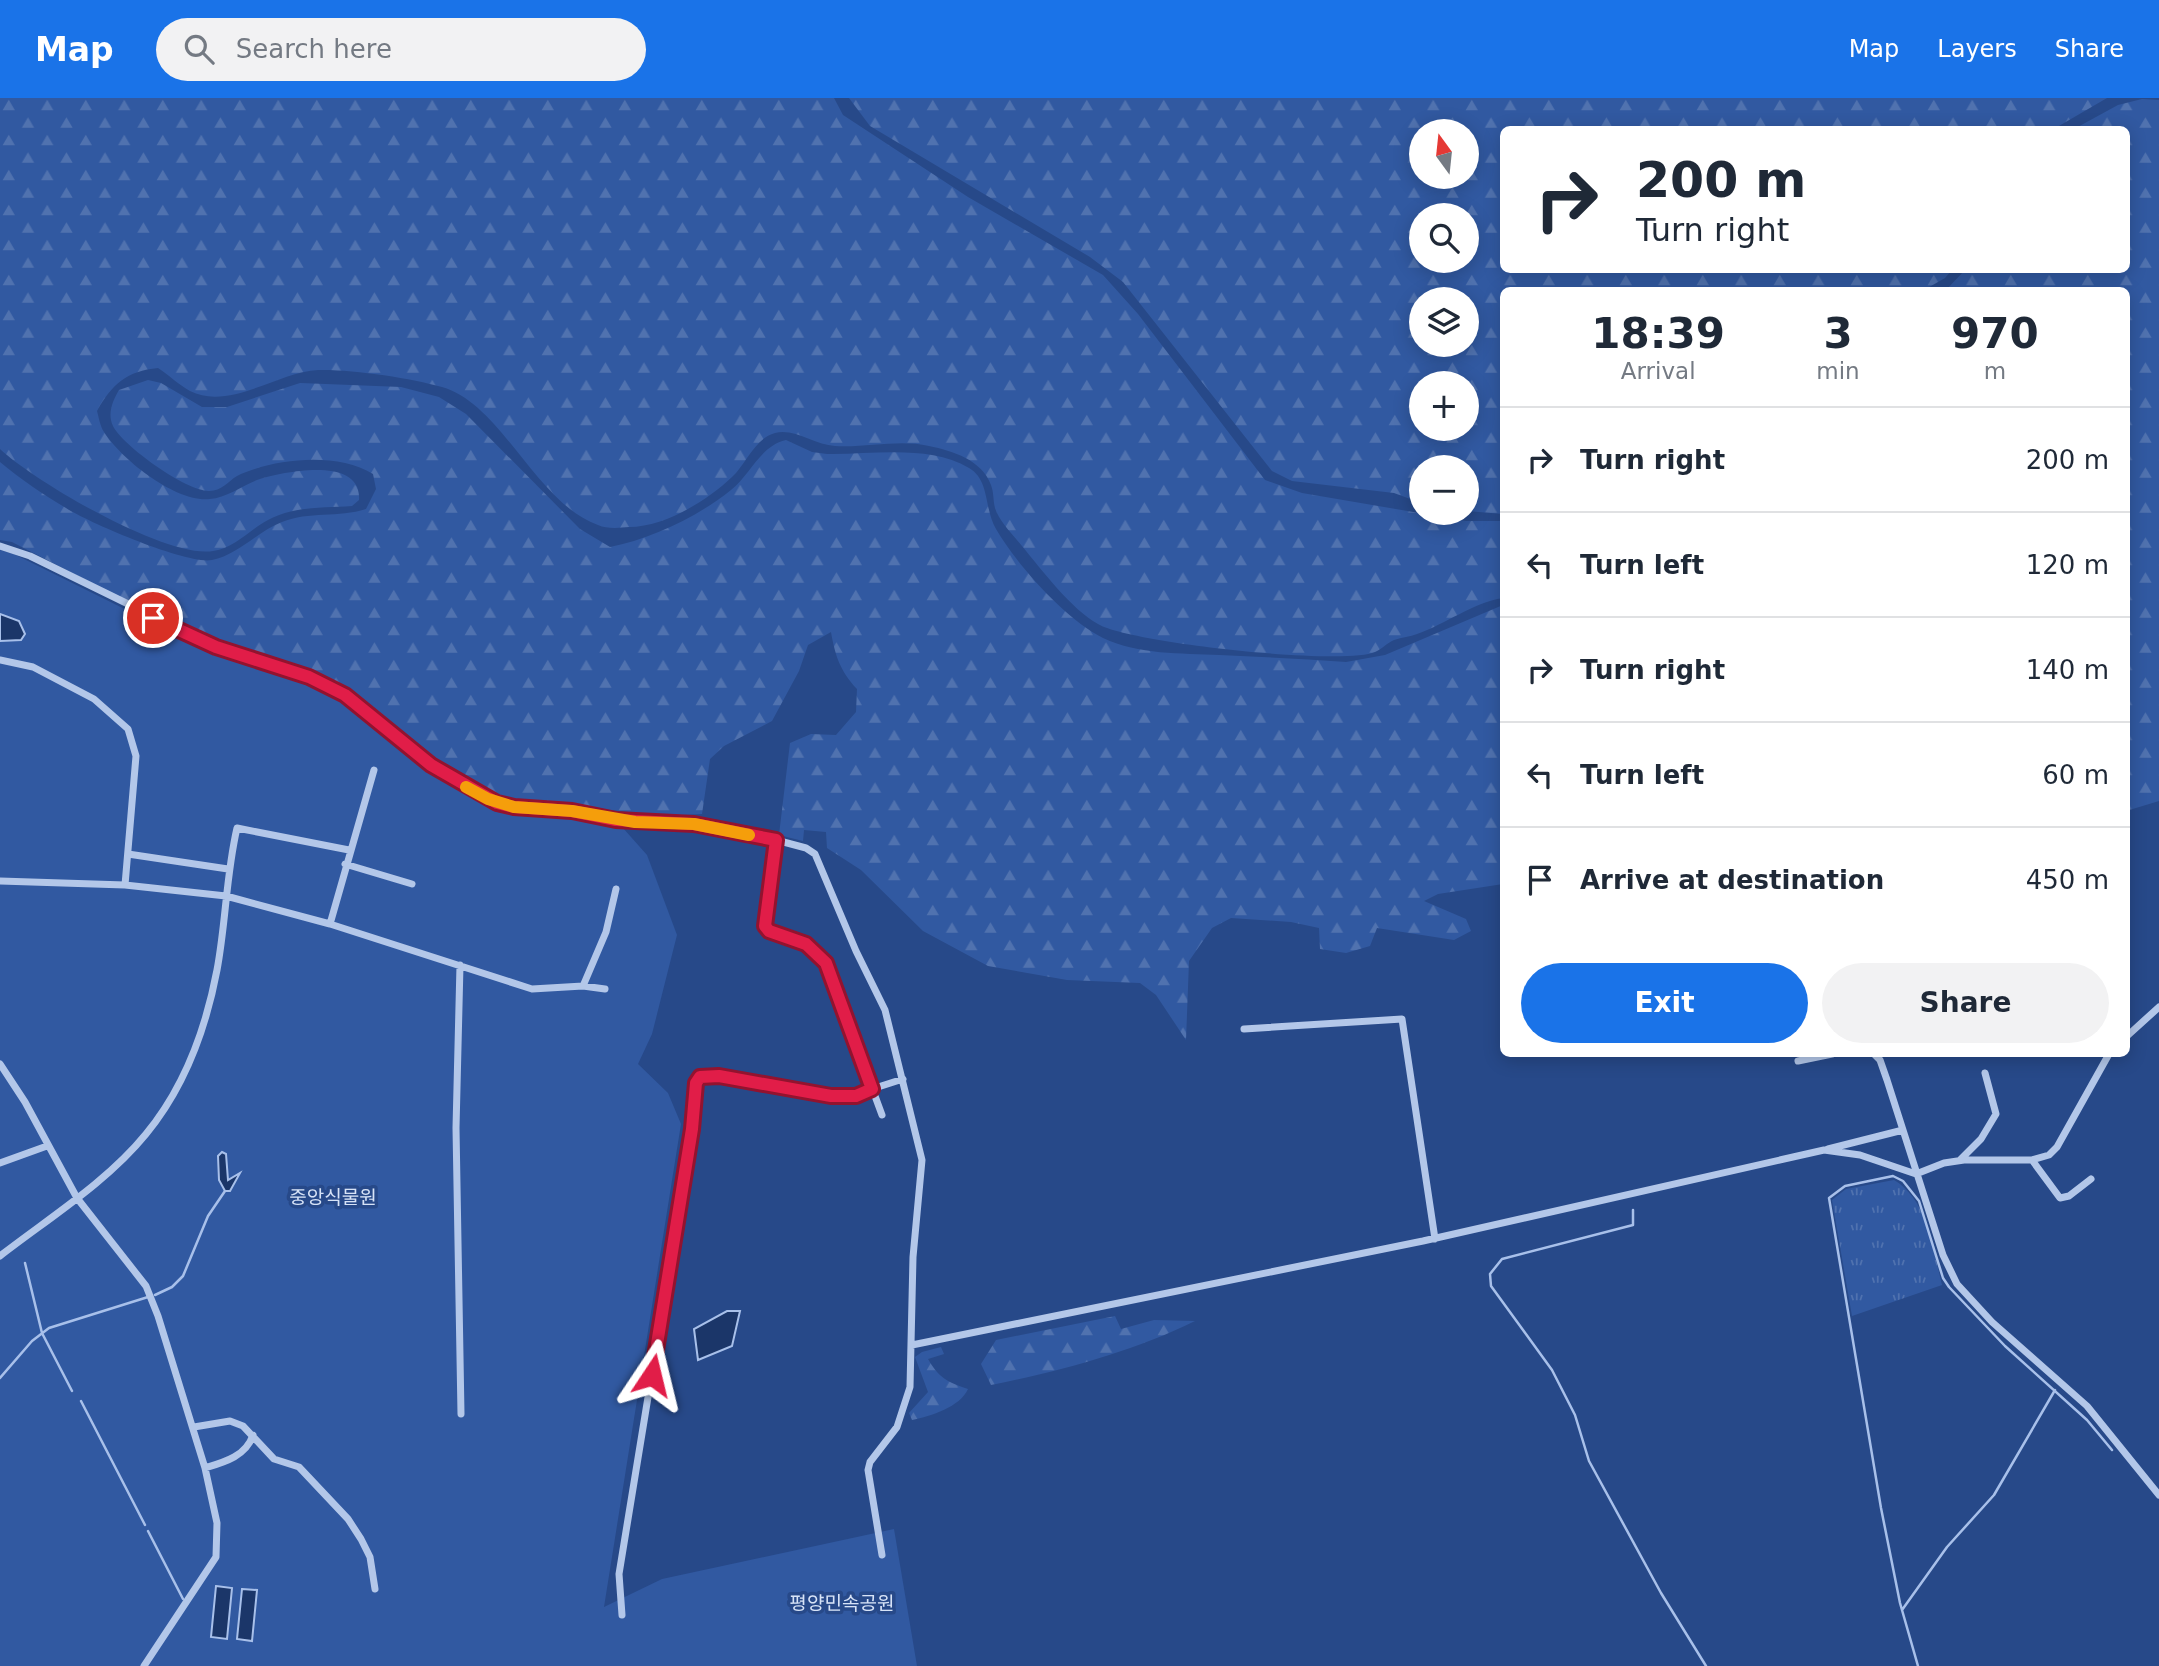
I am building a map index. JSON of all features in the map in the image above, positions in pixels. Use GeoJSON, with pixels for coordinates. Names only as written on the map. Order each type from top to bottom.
{"type":"FeatureCollection","features":[{"type":"Feature","properties":{"kind":"street"},"geometry":{"type":"LineString","coordinates":[[0,546],[30,556],[216,647],[328,686],[362,707],[447,776],[497,803],[514,807],[572,811],[616,820],[694,824],[806,848],[821,862],[848,933],[885,1010],[922,1160],[913,1257],[911,1387],[904,1412],[886,1444],[870,1462],[868,1470],[882,1555]]}},
{"type":"Feature","properties":{"kind":"street"},"geometry":{"type":"LineString","coordinates":[[0,660],[33,667],[94,699],[128,729],[136,756],[125,885]]}},
{"type":"Feature","properties":{"kind":"street"},"geometry":{"type":"LineString","coordinates":[[330,924],[374,770]]}},
{"type":"Feature","properties":{"kind":"street"},"geometry":{"type":"LineString","coordinates":[[0,1256],[77,1198],[145,1135],[163,1111],[192,1054],[211,999],[222,939],[228,869],[237,828],[349,850]]}},
{"type":"Feature","properties":{"kind":"street"},"geometry":{"type":"LineString","coordinates":[[776,840],[765,926],[769,931],[806,944],[826,963],[882,1115]]}},
{"type":"Feature","properties":{"kind":"street"},"geometry":{"type":"LineString","coordinates":[[128,854],[228,869]]}},
{"type":"Feature","properties":{"kind":"street"},"geometry":{"type":"LineString","coordinates":[[345,864],[412,884]]}},
{"type":"Feature","properties":{"kind":"street"},"geometry":{"type":"LineString","coordinates":[[0,881],[125,885],[226,896],[330,924],[532,989],[583,986],[605,989]]}},
{"type":"Feature","properties":{"kind":"street"},"geometry":{"type":"LineString","coordinates":[[583,986],[606,932],[616,889]]}},
{"type":"Feature","properties":{"kind":"street"},"geometry":{"type":"LineString","coordinates":[[460,965],[456,1128],[461,1413]]}},
{"type":"Feature","properties":{"kind":"street"},"geometry":{"type":"LineString","coordinates":[[2130,1033],[2159,1007]]}},
{"type":"Feature","properties":{"kind":"street"},"geometry":{"type":"LineString","coordinates":[[1244,1029],[1402,1019],[1434,1238]]}},
{"type":"Feature","properties":{"kind":"street"},"geometry":{"type":"LineString","coordinates":[[1798,1061],[1817,1057]]}},
{"type":"Feature","properties":{"kind":"street"},"geometry":{"type":"LineString","coordinates":[[1877,1057],[1943,1255],[1957,1284],[1992,1322],[2087,1406],[2159,1495]]}},
{"type":"Feature","properties":{"kind":"street"},"geometry":{"type":"LineString","coordinates":[[1824,1150],[1860,1155],[1916,1174],[1960,1160],[2032,1160],[2049,1154],[2057,1147],[2107,1057]]}},
{"type":"Feature","properties":{"kind":"street"},"geometry":{"type":"LineString","coordinates":[[0,1064],[25,1102],[77,1198],[146,1286],[194,1427],[205,1468],[217,1523],[216,1557],[144,1666]]}},
{"type":"Feature","properties":{"kind":"street"},"geometry":{"type":"LineString","coordinates":[[1960,1160],[1993,1123],[1994,1102],[1985,1073]]}},
{"type":"Feature","properties":{"kind":"street"},"geometry":{"type":"LineString","coordinates":[[622,1615],[619,1574],[692,1129],[696,1083],[700,1077],[719,1076],[847,1097],[903,1079]]}},
{"type":"Feature","properties":{"kind":"street"},"geometry":{"type":"LineString","coordinates":[[912,1345],[1434,1238],[1903,1130]]}},
{"type":"Feature","properties":{"kind":"street"},"geometry":{"type":"LineString","coordinates":[[0,1163],[47,1146]]}},
{"type":"Feature","properties":{"kind":"street"},"geometry":{"type":"LineString","coordinates":[[2032,1160],[2060,1198],[2069,1196],[2091,1179]]}},
{"type":"Feature","properties":{"kind":"street"},"geometry":{"type":"LineString","coordinates":[[194,1427],[230,1422],[243,1426],[274,1459],[299,1467],[348,1519],[370,1557],[375,1590]]}},
{"type":"Feature","properties":{"kind":"street"},"geometry":{"type":"LineString","coordinates":[[205,1468],[228,1461],[242,1452],[250,1445],[253,1435]]}},
{"type":"Feature","properties":{"kind":"green space"},"geometry":{"type":"Polygon","coordinates":[[[0,98],[834,98],[843,115],[968,197],[1103,275],[1138,314],[1265,480],[1302,493],[1409,511],[1409,525],[1479,525],[1479,521],[1500,521],[1500,599],[1481,604],[1417,634],[1394,640],[1375,652],[1355,656],[1281,654],[1150,638],[1098,624],[1078,609],[1003,523],[995,508],[993,491],[987,476],[974,463],[948,451],[906,443],[835,446],[790,433],[775,433],[756,446],[732,477],[698,503],[656,523],[609,528],[576,513],[556,497],[501,432],[463,397],[442,387],[414,380],[332,370],[303,372],[237,394],[205,396],[190,391],[158,368],[129,376],[108,393],[97,411],[104,432],[136,466],[181,494],[196,498],[216,498],[260,479],[320,470],[348,477],[357,486],[359,500],[352,506],[309,508],[278,515],[221,549],[192,550],[135,531],[71,498],[0,449],[0,98]]]}},
{"type":"Feature","properties":{"kind":"green space"},"geometry":{"type":"Polygon","coordinates":[[[849,98],[2107,98],[2059,126],[1500,126],[1500,273],[1949,273],[1929,287],[1500,287],[1500,514],[1479,512],[1479,455],[1409,455],[1409,499],[1394,493],[1292,481],[1272,471],[1123,282],[1090,257],[870,126],[849,98]]]}},
{"type":"Feature","properties":{"kind":"green space"},"geometry":{"type":"Polygon","coordinates":[[[2142,99],[2159,100],[2159,801],[2130,810],[2130,287],[1949,287],[1962,273],[2130,273],[2130,126],[2080,126],[2118,105],[2142,99]]]}},
{"type":"Feature","properties":{"kind":"green space"},"geometry":{"type":"Polygon","coordinates":[[[148,380],[161,383],[202,407],[227,407],[300,383],[401,387],[439,397],[466,414],[580,529],[610,547],[658,532],[704,509],[738,484],[769,448],[786,440],[812,452],[827,454],[900,452],[936,456],[976,473],[984,487],[996,529],[1016,559],[1058,605],[1103,638],[1131,648],[1175,653],[1346,662],[1385,655],[1500,606],[1500,884],[1438,894],[1424,901],[1466,919],[1471,931],[1454,940],[1377,928],[1370,946],[1346,953],[1320,949],[1319,928],[1291,922],[1231,918],[1212,928],[1189,961],[1186,1040],[1156,995],[1140,983],[1067,980],[988,966],[923,931],[861,870],[827,848],[826,832],[804,830],[803,841],[779,835],[790,743],[811,734],[836,735],[856,712],[857,689],[839,662],[831,632],[808,645],[799,671],[772,721],[724,746],[710,759],[702,814],[665,816],[510,799],[482,791],[437,763],[370,709],[329,682],[162,619],[12,542],[0,540],[0,462],[78,515],[139,542],[200,560],[221,557],[282,522],[313,515],[366,509],[376,489],[373,474],[342,462],[324,460],[269,465],[237,476],[214,491],[186,484],[156,466],[119,435],[111,417],[119,390],[148,380]]]}},
{"type":"Feature","properties":{"kind":"green space","name":"중앙식물원"},"geometry":{"type":"Polygon","coordinates":[[[0,550],[14,554],[197,645],[330,691],[358,709],[429,768],[494,805],[611,822],[623,828],[647,855],[677,935],[652,1034],[638,1064],[668,1093],[681,1124],[604,1607],[662,1579],[894,1529],[917,1666],[0,1666],[0,550]]]}},
{"type":"Feature","properties":{"kind":"green space"},"geometry":{"type":"Polygon","coordinates":[[[1894,1180],[1915,1200],[1922,1213],[1932,1241],[1942,1285],[1852,1316],[1832,1200],[1846,1189],[1894,1180]]]}},
{"type":"Feature","properties":{"kind":"green space"},"geometry":{"type":"Polygon","coordinates":[[[1115,1316],[1121,1329],[1154,1320],[1195,1321],[1146,1342],[1095,1359],[991,1385],[981,1364],[996,1340],[1115,1316]]]}},
{"type":"Feature","properties":{"kind":"green space"},"geometry":{"type":"Polygon","coordinates":[[[941,1347],[944,1354],[928,1359],[944,1378],[968,1389],[952,1406],[912,1420],[909,1413],[928,1392],[915,1357],[922,1352],[941,1347]]]}},
{"type":"Feature","properties":{"kind":"shaded area"},"geometry":{"type":"Polygon","coordinates":[[[0,614],[19,621],[25,634],[21,640],[0,641],[0,614]]]}},
{"type":"Feature","properties":{"kind":"shaded area"},"geometry":{"type":"Polygon","coordinates":[[[222,1152],[226,1154],[228,1180],[240,1173],[230,1191],[225,1191],[219,1180],[218,1156],[222,1152]]]}},
{"type":"Feature","properties":{"kind":"shaded area"},"geometry":{"type":"Polygon","coordinates":[[[727,1311],[740,1311],[732,1346],[698,1360],[694,1329],[727,1311]]]}},
{"type":"Feature","properties":{"kind":"shaded area"},"geometry":{"type":"Polygon","coordinates":[[[216,1586],[232,1588],[227,1639],[211,1637],[216,1586]]]}},
{"type":"Feature","properties":{"kind":"shaded area"},"geometry":{"type":"Polygon","coordinates":[[[242,1589],[257,1590],[252,1641],[237,1639],[242,1589]]]}},
{"type":"Feature","properties":{"kind":"waterway"},"geometry":{"type":"LineString","coordinates":[[1918,1666],[1900,1603],[1881,1508],[1829,1198],[1845,1186],[1893,1176],[1903,1181],[1919,1201],[1943,1278],[1949,1287],[2005,1346],[2087,1420],[2112,1450]]}},
{"type":"Feature","properties":{"kind":"waterway"},"geometry":{"type":"LineString","coordinates":[[155,1295],[172,1287],[183,1276],[208,1216],[225,1191]]}},
{"type":"Feature","properties":{"kind":"waterway"},"geometry":{"type":"LineString","coordinates":[[1633,1210],[1633,1225],[1502,1259],[1490,1274],[1491,1286],[1552,1370],[1575,1415],[1589,1461],[1661,1593],[1706,1666]]}},
{"type":"Feature","properties":{"kind":"waterway"},"geometry":{"type":"LineString","coordinates":[[25,1263],[42,1333],[72,1391]]}},
{"type":"Feature","properties":{"kind":"waterway"},"geometry":{"type":"LineString","coordinates":[[0,1378],[32,1341],[49,1328],[148,1297]]}},
{"type":"Feature","properties":{"kind":"waterway"},"geometry":{"type":"LineString","coordinates":[[1902,1610],[1947,1547],[1994,1495],[2055,1390]]}},
{"type":"Feature","properties":{"kind":"waterway"},"geometry":{"type":"LineString","coordinates":[[81,1401],[145,1525]]}},
{"type":"Feature","properties":{"kind":"waterway"},"geometry":{"type":"LineString","coordinates":[[148,1531],[183,1599]]}},
{"type":"Feature","properties":{"kind":"slow traffic"},"geometry":{"type":"LineString","coordinates":[[466,787],[497,803],[514,807],[572,811],[635,822],[694,824],[749,835]]}},
{"type":"Feature","properties":{"kind":"route"},"geometry":{"type":"LineString","coordinates":[[153,618],[216,647],[309,677],[345,695],[431,765],[497,803],[542,810],[572,811],[616,820],[694,824],[776,840],[765,926],[769,931],[806,944],[826,963],[872,1089],[856,1096],[831,1096],[719,1076],[700,1077],[696,1083],[692,1129],[652,1375]]}},
{"type":"Feature","properties":{"kind":"park label","name":"평양민속공원"},"geometry":{"type":"Point","coordinates":[842,1603]}}]}
